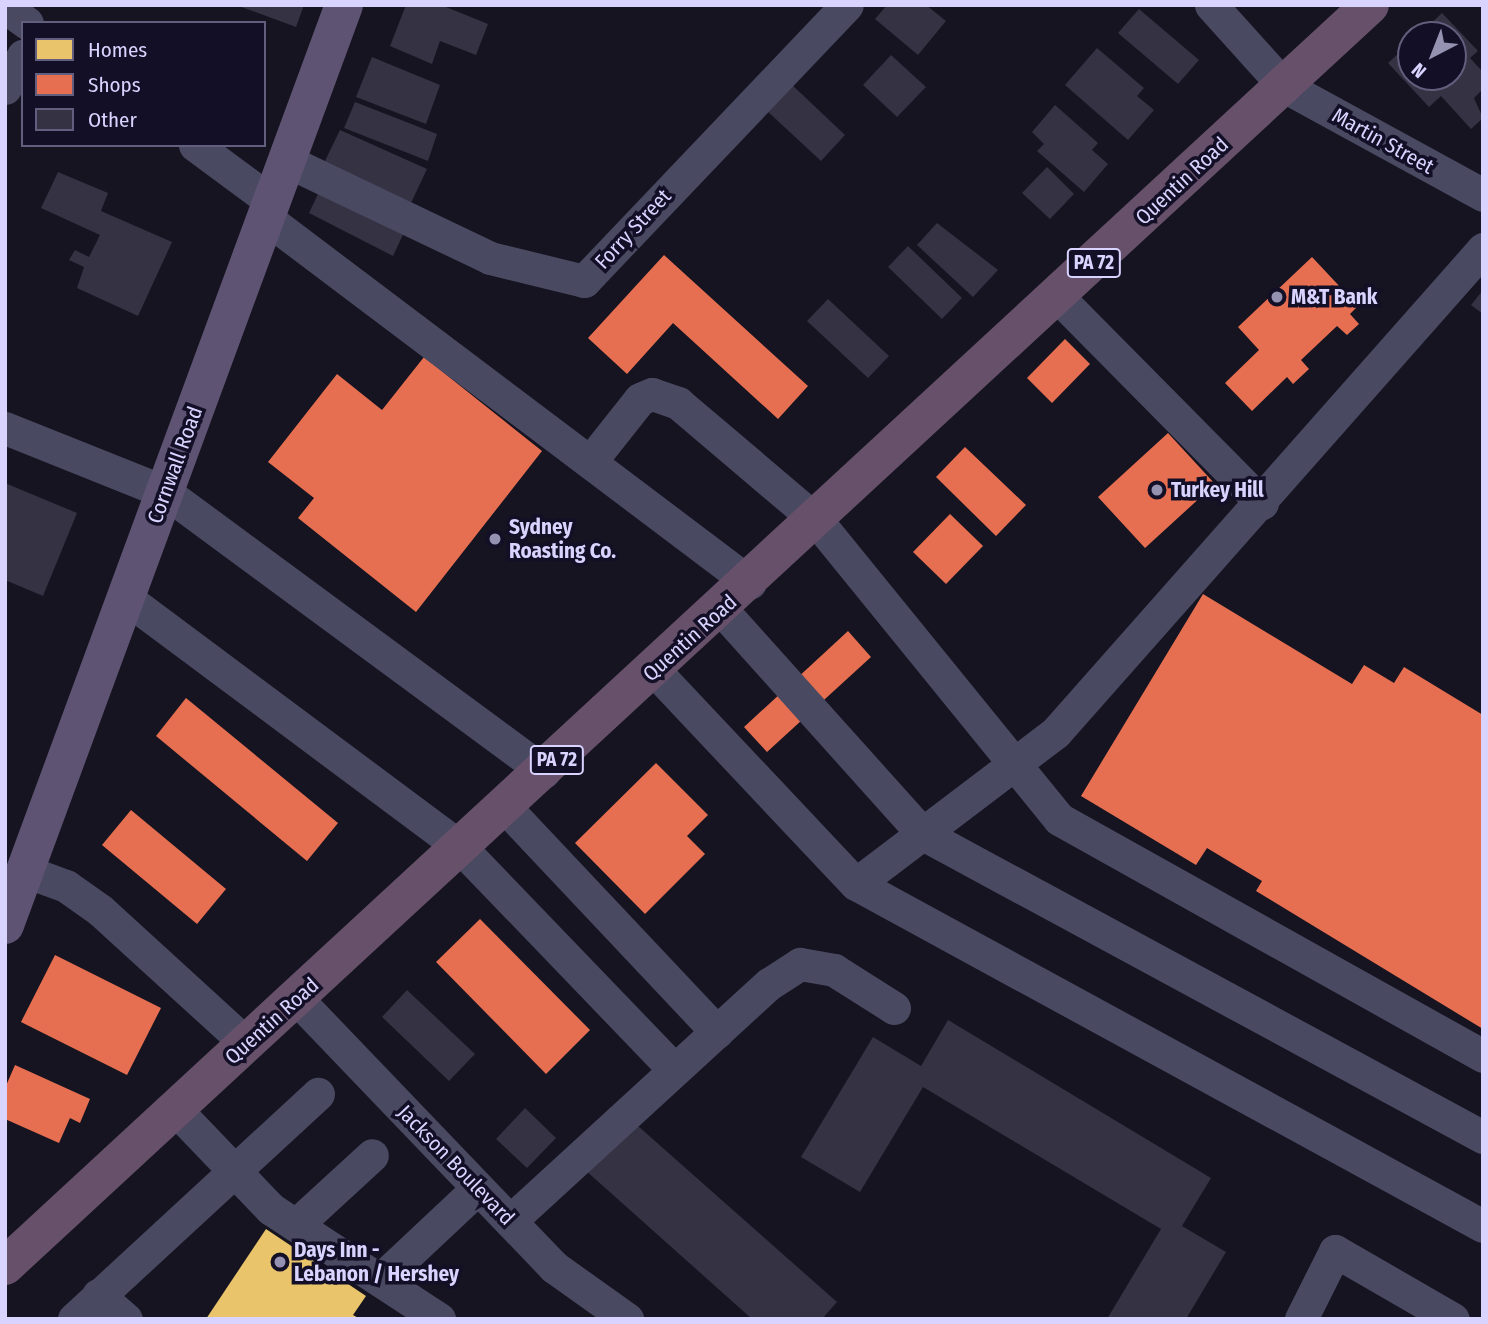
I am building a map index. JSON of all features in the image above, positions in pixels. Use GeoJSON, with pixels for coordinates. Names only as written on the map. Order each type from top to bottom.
{"type":"FeatureCollection","features":[{"type":"Feature","properties":{"kind":"highway","name":"Quentin Road"},"geometry":{"type":"LineString","coordinates":[[5,1266],[750,583],[1370,5]]}},
{"type":"Feature","properties":{"kind":"main road","name":"Cornwall Road"},"geometry":{"type":"LineString","coordinates":[[5,925],[344,5]]}},
{"type":"Feature","properties":{"kind":"street"},"geometry":{"type":"LineString","coordinates":[[42,21],[49,5]]}},
{"type":"Feature","properties":{"kind":"street","name":"Forry Street"},"geometry":{"type":"LineString","coordinates":[[287,161],[490,258],[584,281],[847,5]]}},
{"type":"Feature","properties":{"kind":"street","name":"Martin Street"},"geometry":{"type":"LineString","coordinates":[[1211,5],[1284,86],[1483,195]]}},
{"type":"Feature","properties":{"kind":"street"},"geometry":{"type":"LineString","coordinates":[[5,6],[24,21]]}},
{"type":"Feature","properties":{"kind":"street"},"geometry":{"type":"LineString","coordinates":[[5,88],[21,60]]}},
{"type":"Feature","properties":{"kind":"street"},"geometry":{"type":"LineString","coordinates":[[197,147],[269,210],[590,462],[750,583]]}},
{"type":"Feature","properties":{"kind":"street"},"geometry":{"type":"LineString","coordinates":[[856,884],[1056,732],[1262,503],[1483,249]]}},
{"type":"Feature","properties":{"kind":"street"},"geometry":{"type":"LineString","coordinates":[[1058,297],[1262,503]]}},
{"type":"Feature","properties":{"kind":"street"},"geometry":{"type":"LineString","coordinates":[[590,462],[640,399],[665,395],[817,521],[1018,761],[1059,818],[1483,1056]]}},
{"type":"Feature","properties":{"kind":"street"},"geometry":{"type":"LineString","coordinates":[[5,428],[165,492],[544,771]]}},
{"type":"Feature","properties":{"kind":"street"},"geometry":{"type":"LineString","coordinates":[[126,598],[461,848],[674,1069]]}},
{"type":"Feature","properties":{"kind":"street"},"geometry":{"type":"LineString","coordinates":[[721,609],[923,834],[1483,1137]]}},
{"type":"Feature","properties":{"kind":"street"},"geometry":{"type":"LineString","coordinates":[[654,670],[856,884],[1483,1226]]}},
{"type":"Feature","properties":{"kind":"street"},"geometry":{"type":"LineString","coordinates":[[505,807],[718,1032]]}},
{"type":"Feature","properties":{"kind":"street"},"geometry":{"type":"LineString","coordinates":[[25,871],[66,886],[100,910],[247,1044]]}},
{"type":"Feature","properties":{"kind":"street"},"geometry":{"type":"LineString","coordinates":[[510,1221],[674,1069],[800,964],[834,970],[894,1008]]}},
{"type":"Feature","properties":{"kind":"street","name":"Jackson Boulevard"},"geometry":{"type":"LineString","coordinates":[[296,999],[554,1267],[627,1319]]}},
{"type":"Feature","properties":{"kind":"street"},"geometry":{"type":"LineString","coordinates":[[74,1319],[318,1094]]}},
{"type":"Feature","properties":{"kind":"street"},"geometry":{"type":"LineString","coordinates":[[176,1110],[236,1172],[296,1225],[439,1319]]}},
{"type":"Feature","properties":{"kind":"street"},"geometry":{"type":"LineString","coordinates":[[296,1225],[372,1155]]}},
{"type":"Feature","properties":{"kind":"street"},"geometry":{"type":"LineString","coordinates":[[380,1280],[478,1188]]}},
{"type":"Feature","properties":{"kind":"street"},"geometry":{"type":"LineString","coordinates":[[1301,1319],[1335,1251],[1452,1319]]}},
{"type":"Feature","properties":{"kind":"street"},"geometry":{"type":"LineString","coordinates":[[98,1295],[126,1319]]}},
{"type":"Feature","properties":{"kind":"building: Homes","name":"Days Inn - Lebanon / Hershey"},"geometry":{"type":"Polygon","coordinates":[[[266,1229],[366,1296],[353,1315],[360,1319],[206,1319],[266,1229]]]}},
{"type":"Feature","properties":{"kind":"building: Shops"},"geometry":{"type":"Polygon","coordinates":[[[664,255],[808,386],[778,419],[673,323],[627,374],[588,338],[664,255]]]}},
{"type":"Feature","properties":{"kind":"building: Shops"},"geometry":{"type":"Polygon","coordinates":[[[1312,257],[1358,306],[1350,314],[1359,324],[1347,335],[1337,326],[1301,360],[1309,369],[1293,384],[1287,377],[1252,411],[1225,383],[1259,350],[1238,327],[1312,257]]]}},
{"type":"Feature","properties":{"kind":"building: Shops"},"geometry":{"type":"Polygon","coordinates":[[[1065,339],[1090,364],[1052,403],[1027,378],[1065,339]]]}},
{"type":"Feature","properties":{"kind":"building: Shops"},"geometry":{"type":"Polygon","coordinates":[[[424,357],[542,451],[416,612],[298,518],[314,498],[268,462],[337,374],[382,410],[424,357]]]}},
{"type":"Feature","properties":{"kind":"building: Shops","name":"Turkey Hill"},"geometry":{"type":"Polygon","coordinates":[[[1168,433],[1215,484],[1145,548],[1098,497],[1168,433]]]}},
{"type":"Feature","properties":{"kind":"building: Shops"},"geometry":{"type":"Polygon","coordinates":[[[965,447],[1026,505],[996,536],[936,477],[965,447]]]}},
{"type":"Feature","properties":{"kind":"building: Shops"},"geometry":{"type":"Polygon","coordinates":[[[950,514],[983,546],[946,584],[913,552],[950,514]]]}},
{"type":"Feature","properties":{"kind":"building: Shops"},"geometry":{"type":"Polygon","coordinates":[[[1203,594],[1352,684],[1364,665],[1394,683],[1404,667],[1483,715],[1483,1029],[1256,891],[1262,881],[1207,848],[1196,865],[1081,796],[1203,594]]]}},
{"type":"Feature","properties":{"kind":"building: Shops"},"geometry":{"type":"Polygon","coordinates":[[[848,631],[871,657],[767,752],[744,727],[848,631]]]}},
{"type":"Feature","properties":{"kind":"building: Shops"},"geometry":{"type":"Polygon","coordinates":[[[186,698],[338,823],[307,861],[156,736],[186,698]]]}},
{"type":"Feature","properties":{"kind":"building: Shops"},"geometry":{"type":"Polygon","coordinates":[[[656,763],[708,815],[687,836],[705,854],[645,914],[575,843],[656,763]]]}},
{"type":"Feature","properties":{"kind":"building: Shops"},"geometry":{"type":"Polygon","coordinates":[[[131,810],[226,889],[197,924],[102,845],[131,810]]]}},
{"type":"Feature","properties":{"kind":"building: Shops"},"geometry":{"type":"Polygon","coordinates":[[[480,919],[590,1030],[546,1074],[436,962],[480,919]]]}},
{"type":"Feature","properties":{"kind":"building: Shops"},"geometry":{"type":"Polygon","coordinates":[[[55,955],[161,1008],[127,1075],[21,1022],[55,955]]]}},
{"type":"Feature","properties":{"kind":"building: Shops"},"geometry":{"type":"Polygon","coordinates":[[[15,1065],[90,1099],[80,1123],[70,1118],[59,1143],[5,1119],[5,1088],[15,1065]]]}},
{"type":"Feature","properties":{"kind":"building: Other"},"geometry":{"type":"Polygon","coordinates":[[[236,5],[304,5],[296,27],[236,5]]]}},
{"type":"Feature","properties":{"kind":"building: Other"},"geometry":{"type":"Polygon","coordinates":[[[406,5],[441,5],[488,24],[476,55],[440,41],[432,64],[390,46],[406,5]]]}},
{"type":"Feature","properties":{"kind":"building: Other"},"geometry":{"type":"Polygon","coordinates":[[[887,5],[926,5],[946,21],[918,55],[875,19],[887,5]]]}},
{"type":"Feature","properties":{"kind":"building: Other"},"geometry":{"type":"Polygon","coordinates":[[[1139,9],[1199,60],[1178,84],[1118,33],[1139,9]]]}},
{"type":"Feature","properties":{"kind":"building: Other"},"geometry":{"type":"Polygon","coordinates":[[[1442,13],[1450,21],[1434,21],[1442,13]]]}},
{"type":"Feature","properties":{"kind":"building: Other"},"geometry":{"type":"Polygon","coordinates":[[[1467,39],[1478,51],[1470,58],[1483,72],[1483,89],[1474,98],[1483,118],[1471,129],[1441,96],[1429,107],[1414,91],[1467,91],[1467,39]]]}},
{"type":"Feature","properties":{"kind":"building: Other"},"geometry":{"type":"Polygon","coordinates":[[[1097,48],[1144,88],[1137,96],[1154,110],[1128,140],[1065,85],[1097,48]]]}},
{"type":"Feature","properties":{"kind":"building: Other"},"geometry":{"type":"Polygon","coordinates":[[[891,55],[926,87],[897,117],[863,85],[891,55]]]}},
{"type":"Feature","properties":{"kind":"building: Other"},"geometry":{"type":"Polygon","coordinates":[[[1397,55],[1397,73],[1388,63],[1397,55]]]}},
{"type":"Feature","properties":{"kind":"building: Other"},"geometry":{"type":"Polygon","coordinates":[[[372,57],[440,85],[426,124],[356,97],[372,57]]]}},
{"type":"Feature","properties":{"kind":"building: Other"},"geometry":{"type":"Polygon","coordinates":[[[789,82],[845,135],[821,161],[765,109],[789,82]]]}},
{"type":"Feature","properties":{"kind":"building: Other"},"geometry":{"type":"Polygon","coordinates":[[[355,102],[437,134],[428,161],[344,128],[355,102]]]}},
{"type":"Feature","properties":{"kind":"building: Other"},"geometry":{"type":"Polygon","coordinates":[[[1055,105],[1098,143],[1092,150],[1108,164],[1084,192],[1037,151],[1044,144],[1032,132],[1055,105]]]}},
{"type":"Feature","properties":{"kind":"building: Other"},"geometry":{"type":"Polygon","coordinates":[[[340,130],[427,169],[411,203],[324,163],[340,130]]]}},
{"type":"Feature","properties":{"kind":"building: Other"},"geometry":{"type":"Polygon","coordinates":[[[1047,167],[1074,194],[1050,219],[1022,193],[1047,167]]]}},
{"type":"Feature","properties":{"kind":"building: Other"},"geometry":{"type":"Polygon","coordinates":[[[58,172],[108,193],[101,211],[172,242],[138,316],[77,288],[84,267],[69,260],[75,250],[89,257],[100,235],[41,208],[58,172]]]}},
{"type":"Feature","properties":{"kind":"building: Other"},"geometry":{"type":"Polygon","coordinates":[[[325,179],[409,222],[393,256],[309,213],[325,179]]]}},
{"type":"Feature","properties":{"kind":"building: Other"},"geometry":{"type":"Polygon","coordinates":[[[937,223],[998,270],[973,297],[917,245],[937,223]]]}},
{"type":"Feature","properties":{"kind":"building: Other"},"geometry":{"type":"Polygon","coordinates":[[[908,246],[962,298],[942,319],[888,267],[908,246]]]}},
{"type":"Feature","properties":{"kind":"building: Other"},"geometry":{"type":"Polygon","coordinates":[[[1483,290],[1483,314],[1471,305],[1483,290]]]}},
{"type":"Feature","properties":{"kind":"building: Other"},"geometry":{"type":"Polygon","coordinates":[[[828,299],[889,356],[868,378],[807,321],[828,299]]]}},
{"type":"Feature","properties":{"kind":"building: Other"},"geometry":{"type":"Polygon","coordinates":[[[5,483],[77,513],[43,596],[5,580],[5,483]]]}},
{"type":"Feature","properties":{"kind":"building: Other"},"geometry":{"type":"Polygon","coordinates":[[[407,990],[475,1054],[449,1081],[382,1017],[407,990]]]}},
{"type":"Feature","properties":{"kind":"building: Other"},"geometry":{"type":"Polygon","coordinates":[[[948,1020],[1211,1178],[1182,1226],[1226,1252],[1186,1319],[1107,1319],[1161,1229],[923,1087],[860,1192],[801,1157],[873,1037],[921,1066],[948,1020]]]}},
{"type":"Feature","properties":{"kind":"building: Other"},"geometry":{"type":"Polygon","coordinates":[[[525,1108],[556,1138],[527,1168],[496,1139],[525,1108]]]}},
{"type":"Feature","properties":{"kind":"building: Other"},"geometry":{"type":"Polygon","coordinates":[[[629,1118],[837,1302],[822,1319],[752,1319],[584,1169],[629,1118]]]}},
{"type":"Feature","properties":{"kind":"place","name":"M&T Bank"},"geometry":{"type":"Point","coordinates":[1277,297]}},
{"type":"Feature","properties":{"kind":"place","name":"Turkey Hill"},"geometry":{"type":"Point","coordinates":[1157,490]}},
{"type":"Feature","properties":{"kind":"place","name":"Sydney Roasting Co."},"geometry":{"type":"Point","coordinates":[495,539]}},
{"type":"Feature","properties":{"kind":"place","name":"Days Inn - Lebanon / Hershey"},"geometry":{"type":"Point","coordinates":[280,1262]}}]}
